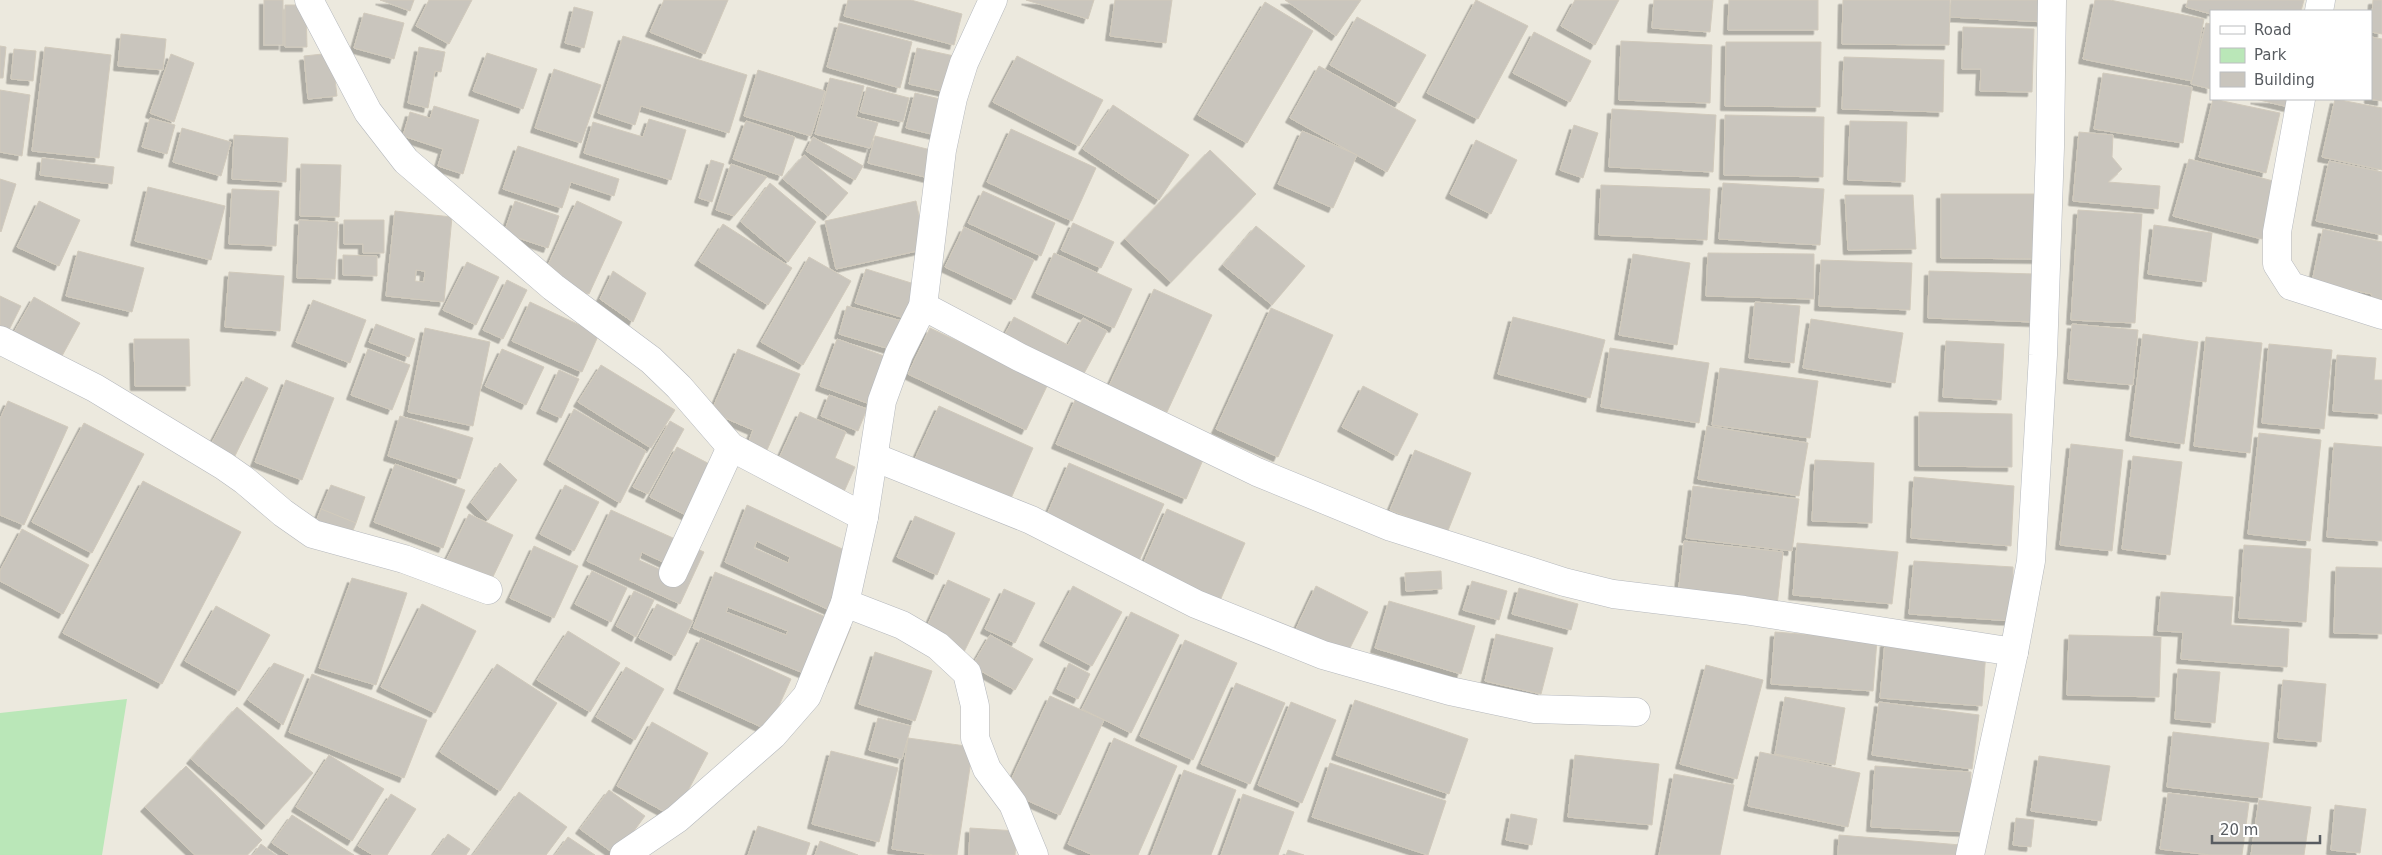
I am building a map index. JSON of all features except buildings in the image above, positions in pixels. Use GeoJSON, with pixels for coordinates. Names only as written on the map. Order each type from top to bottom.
{"type":"FeatureCollection","features":[{"type":"Feature","properties":{"kind":"street"},"geometry":{"type":"LineString","coordinates":[[308,0],[368,112],[406,161],[552,287],[652,360],[679,387],[731,447],[864,517]]}},
{"type":"Feature","properties":{"kind":"street"},"geometry":{"type":"LineString","coordinates":[[624,855],[677,819],[773,734],[807,696],[845,603],[864,517],[882,401],[899,354],[923,306],[942,150],[953,98],[964,63],[993,0]]}},
{"type":"Feature","properties":{"kind":"street"},"geometry":{"type":"LineString","coordinates":[[1970,855],[2014,652],[2031,561],[2042,385],[2050,147],[2052,0]]}},
{"type":"Feature","properties":{"kind":"street"},"geometry":{"type":"LineString","coordinates":[[2301,100],[2277,232],[2276,264],[2291,286],[2382,315]]}},
{"type":"Feature","properties":{"kind":"street"},"geometry":{"type":"LineString","coordinates":[[923,306],[1028,361],[1257,472],[1391,527],[1526,570],[1613,594],[1744,610],[2014,652]]}},
{"type":"Feature","properties":{"kind":"street"},"geometry":{"type":"LineString","coordinates":[[0,340],[95,388],[224,466],[244,480],[283,513],[313,534],[404,559],[488,590]]}},
{"type":"Feature","properties":{"kind":"street"},"geometry":{"type":"LineString","coordinates":[[673,573],[731,447]]}},
{"type":"Feature","properties":{"kind":"street"},"geometry":{"type":"LineString","coordinates":[[874,457],[1031,520],[1196,604],[1323,654],[1450,691],[1535,709],[1636,712]]}},
{"type":"Feature","properties":{"kind":"street"},"geometry":{"type":"LineString","coordinates":[[845,603],[902,625],[938,646],[968,673],[975,706],[975,738],[987,769],[1013,804],[1034,855]]}},
{"type":"Feature","properties":{"kind":"green space"},"geometry":{"type":"Polygon","coordinates":[[[127,699],[102,855],[0,855],[0,713],[127,699]]]}}]}
